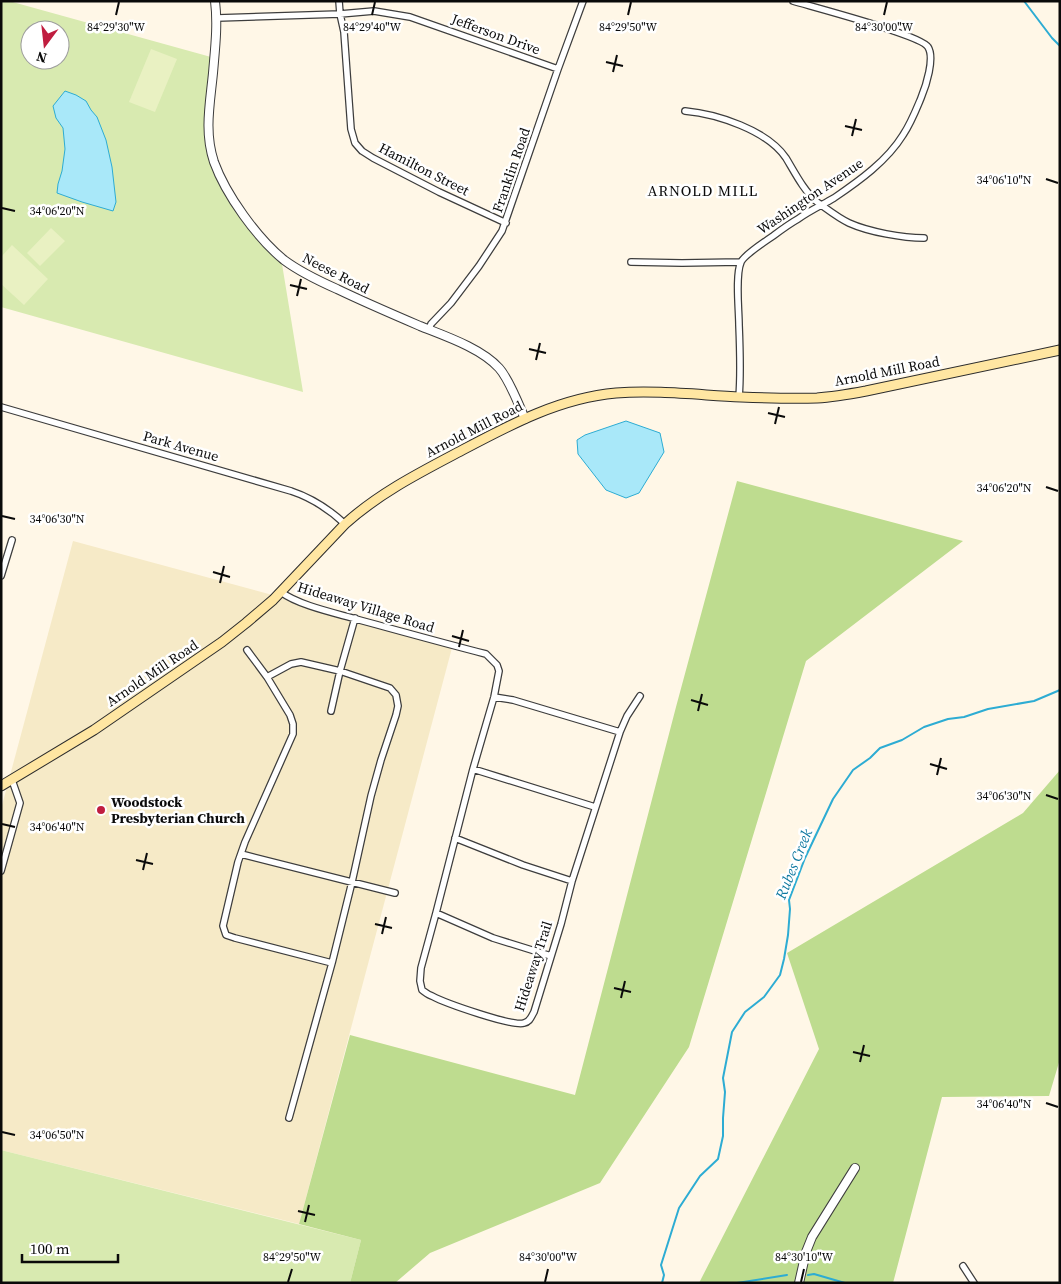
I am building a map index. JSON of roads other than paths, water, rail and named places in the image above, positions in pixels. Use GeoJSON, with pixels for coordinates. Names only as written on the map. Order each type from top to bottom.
{"type":"FeatureCollection","features":[{"type":"Feature","properties":{"kind":"main road","name":"Arnold Mill Road"},"geometry":{"type":"LineString","coordinates":[[1,786],[94,730],[202,656],[246,623],[281,592],[345,524],[367,505],[404,481],[525,419],[575,401],[601,395],[656,392],[739,397],[816,398],[834,396],[1060,350]]}},
{"type":"Feature","properties":{"kind":"street","name":"Neese Road"},"geometry":{"type":"LineString","coordinates":[[215,1],[217,18],[214,65],[207,122],[208,138],[214,162],[223,183],[238,207],[269,245],[293,266],[313,278],[478,352],[500,369],[525,419]]}},
{"type":"Feature","properties":{"kind":"street","name":"Hamilton Street"},"geometry":{"type":"LineString","coordinates":[[339,1],[344,32],[351,129],[355,143],[362,151],[373,158],[439,192],[506,223]]}},
{"type":"Feature","properties":{"kind":"street","name":"Franklin Road"},"geometry":{"type":"LineString","coordinates":[[429,329],[478,266],[506,223],[583,1]]}},
{"type":"Feature","properties":{"kind":"street","name":"Washington Avenue"},"geometry":{"type":"LineString","coordinates":[[740,262],[760,245],[799,218],[833,198],[878,165],[903,136],[924,91],[928,75],[931,53],[927,44],[900,33],[793,1]]}},
{"type":"Feature","properties":{"kind":"street","name":"Jefferson Drive"},"geometry":{"type":"LineString","coordinates":[[217,18],[374,11],[410,17],[558,69]]}},
{"type":"Feature","properties":{"kind":"street"},"geometry":{"type":"LineString","coordinates":[[684,111],[705,114],[730,122],[750,130],[771,142],[786,158],[794,173],[812,196],[841,219],[857,226],[898,236],[924,238]]}},
{"type":"Feature","properties":{"kind":"street"},"geometry":{"type":"LineString","coordinates":[[631,262],[691,264],[740,262],[738,283],[739,397]]}},
{"type":"Feature","properties":{"kind":"street","name":"Park Avenue"},"geometry":{"type":"LineString","coordinates":[[1,407],[304,495],[320,504],[345,524]]}},
{"type":"Feature","properties":{"kind":"street"},"geometry":{"type":"LineString","coordinates":[[1,576],[12,540]]}},
{"type":"Feature","properties":{"kind":"street","name":"Hideaway Village Road"},"geometry":{"type":"LineString","coordinates":[[281,592],[295,600],[486,654],[497,665],[499,671],[494,697]]}},
{"type":"Feature","properties":{"kind":"street"},"geometry":{"type":"LineString","coordinates":[[331,711],[355,618]]}},
{"type":"Feature","properties":{"kind":"street"},"geometry":{"type":"LineString","coordinates":[[247,650],[267,677],[290,715],[293,724],[293,734],[241,854],[223,926],[226,935],[332,963]]}},
{"type":"Feature","properties":{"kind":"street"},"geometry":{"type":"LineString","coordinates":[[267,677],[291,664],[301,662],[340,671],[390,688],[396,695],[398,706],[380,760],[332,963],[289,1118]]}},
{"type":"Feature","properties":{"kind":"street","name":"Hideaway Trail"},"geometry":{"type":"LineString","coordinates":[[494,697],[473,769],[421,968],[420,980],[422,990],[431,996],[484,1015],[515,1024],[523,1024],[530,1020],[534,1012],[572,881],[620,732],[627,716],[640,696]]}},
{"type":"Feature","properties":{"kind":"street"},"geometry":{"type":"LineString","coordinates":[[494,697],[513,700],[620,732]]}},
{"type":"Feature","properties":{"kind":"street"},"geometry":{"type":"LineString","coordinates":[[473,769],[595,808]]}},
{"type":"Feature","properties":{"kind":"street"},"geometry":{"type":"LineString","coordinates":[[1,871],[20,803],[12,780]]}},
{"type":"Feature","properties":{"kind":"street"},"geometry":{"type":"LineString","coordinates":[[455,838],[523,866],[572,881]]}},
{"type":"Feature","properties":{"kind":"street"},"geometry":{"type":"LineString","coordinates":[[241,854],[395,893]]}},
{"type":"Feature","properties":{"kind":"street"},"geometry":{"type":"LineString","coordinates":[[436,913],[493,938],[551,956]]}},
{"type":"Feature","properties":{"kind":"street"},"geometry":{"type":"LineString","coordinates":[[799,1283],[806,1252],[812,1237],[856,1168]]}},
{"type":"Feature","properties":{"kind":"street"},"geometry":{"type":"LineString","coordinates":[[963,1266],[974,1283]]}},
{"type":"Feature","properties":{"kind":"water"},"geometry":{"type":"Polygon","coordinates":[[[65,91],[86,101],[97,117],[106,140],[112,167],[116,202],[113,211],[57,193],[65,149],[63,128],[56,118],[53,106],[65,91]]]}},
{"type":"Feature","properties":{"kind":"water"},"geometry":{"type":"Polygon","coordinates":[[[626,421],[660,433],[664,452],[639,493],[626,498],[606,490],[578,454],[577,440],[585,435],[626,421]]]}},
{"type":"Feature","properties":{"kind":"waterway"},"geometry":{"type":"LineString","coordinates":[[1024,1],[1060,46]]}},
{"type":"Feature","properties":{"kind":"waterway","name":"Rubes Creek"},"geometry":{"type":"LineString","coordinates":[[662,1283],[664,1275],[661,1265],[679,1208],[700,1176],[718,1159],[723,1136],[725,1092],[723,1078],[732,1032],[745,1012],[764,997],[780,975],[788,935],[789,900],[805,858],[833,799],[853,770],[880,748],[902,740],[924,727],[948,719],[964,717],[988,709],[1034,701],[1060,690]]}},
{"type":"Feature","properties":{"kind":"waterway"},"geometry":{"type":"LineString","coordinates":[[808,1275],[814,1274],[845,1283]]}},
{"type":"Feature","properties":{"kind":"waterway"},"geometry":{"type":"LineString","coordinates":[[737,1283],[787,1275]]}},
{"type":"Feature","properties":{"kind":"place","name":"Woodstock Presbyterian Church"},"geometry":{"type":"Point","coordinates":[101,810]}},
{"type":"Feature","properties":{"kind":"district","name":"ARNOLD MILL"},"geometry":{"type":"Point","coordinates":[703,191]}}]}
